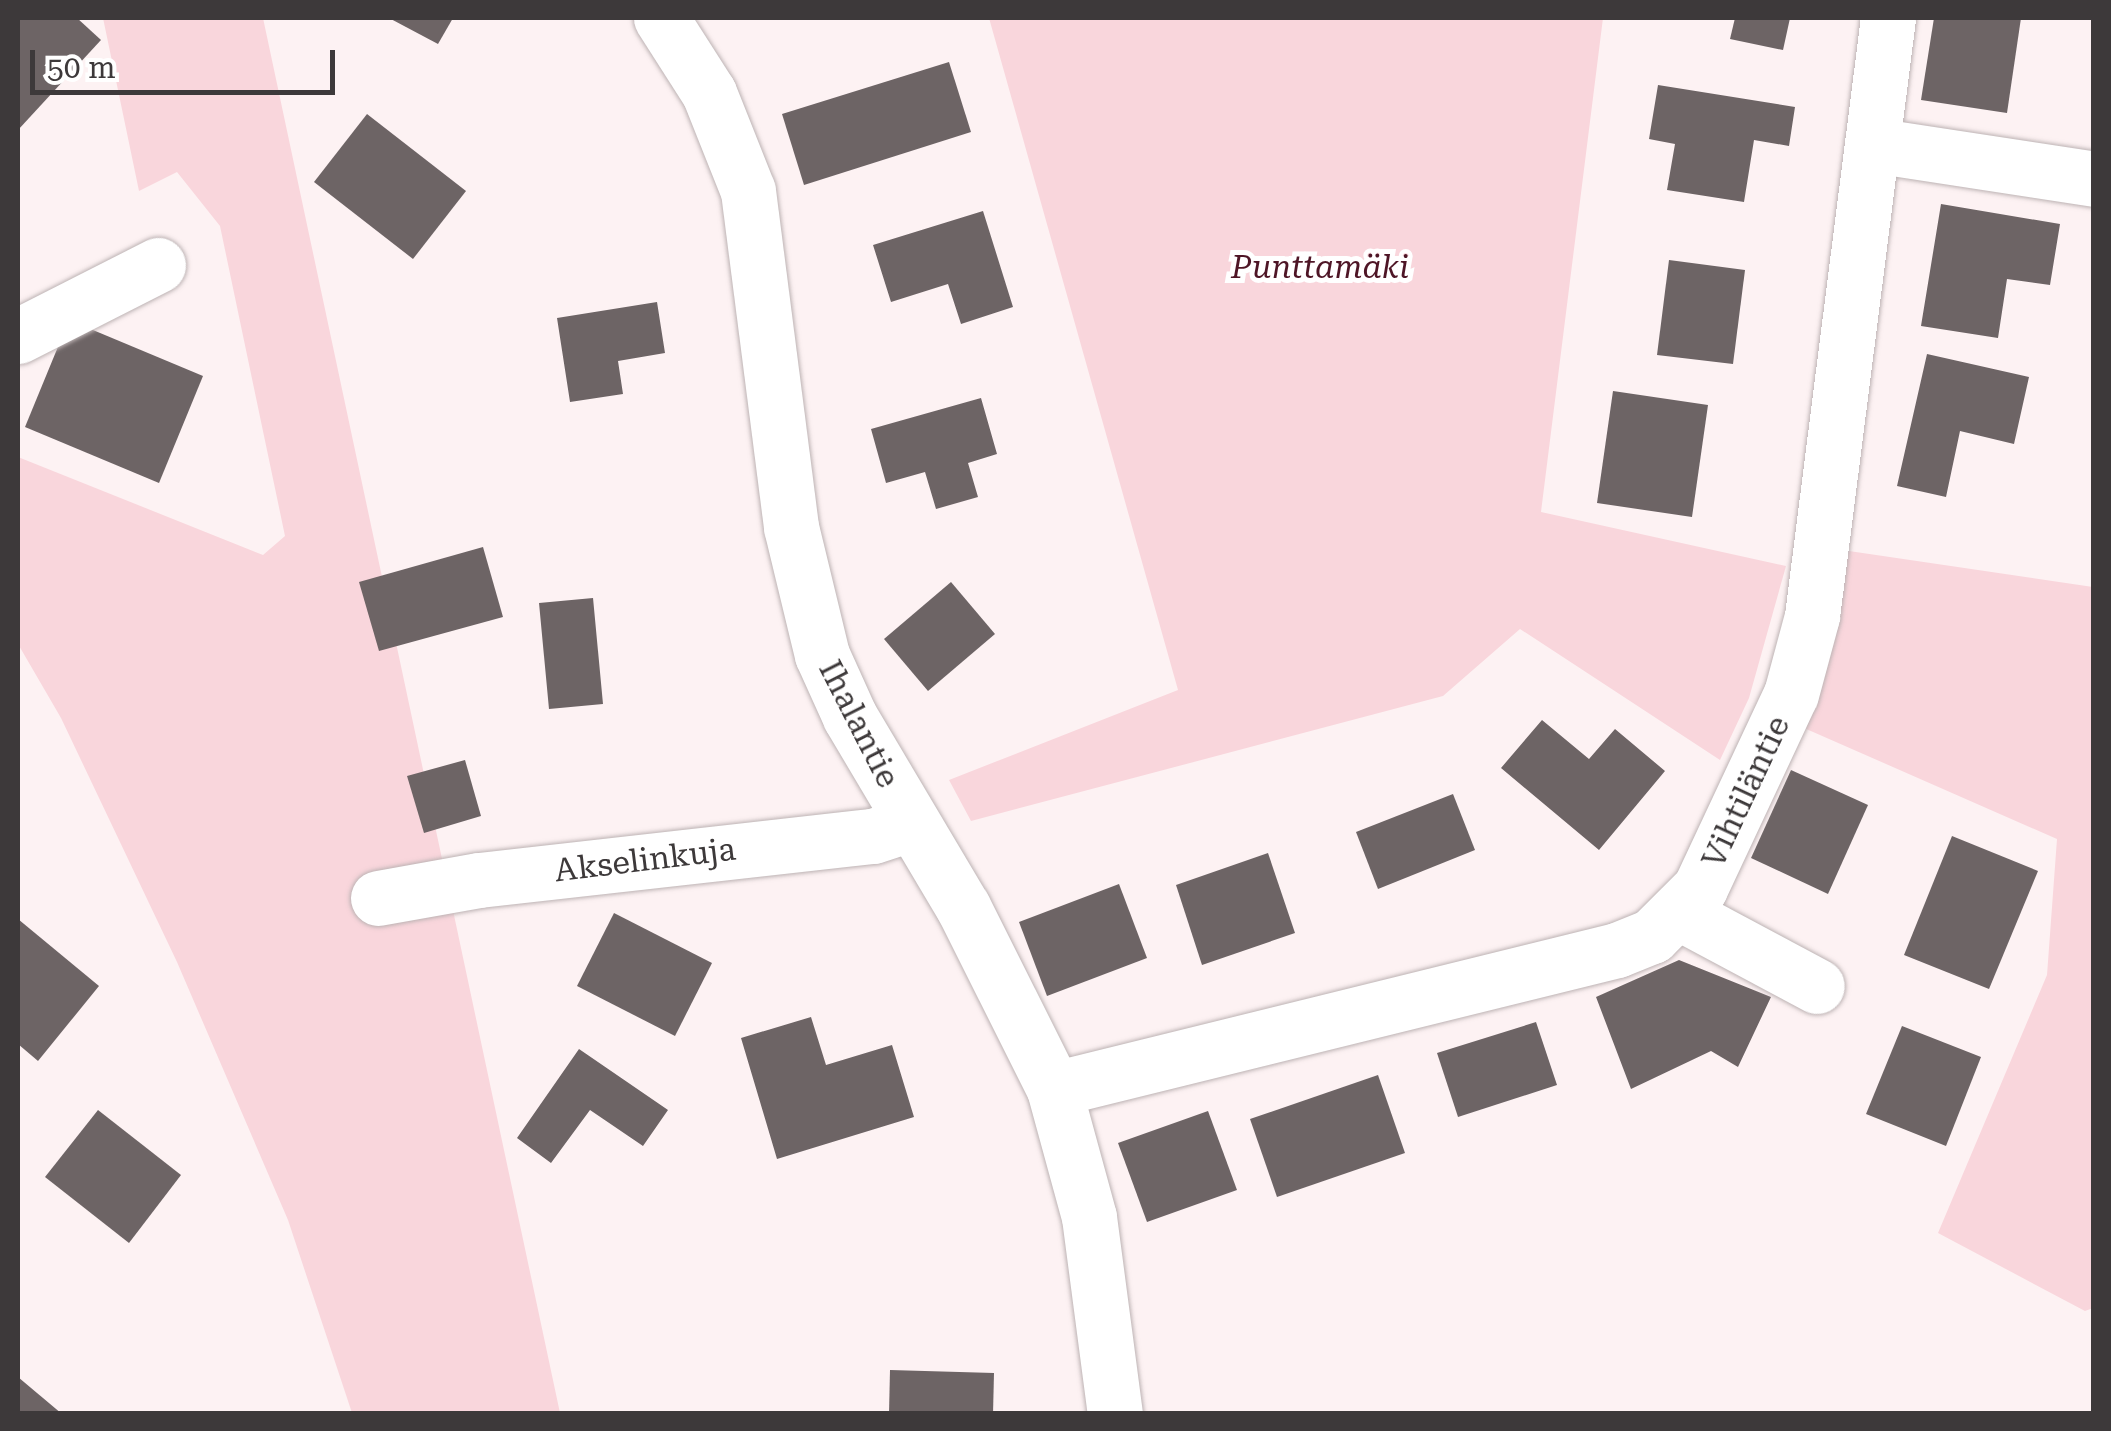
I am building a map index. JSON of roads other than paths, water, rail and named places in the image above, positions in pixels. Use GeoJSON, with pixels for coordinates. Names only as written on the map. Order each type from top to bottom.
{"type":"FeatureCollection","features":[{"type":"Feature","properties":{"kind":"street","name":"Ihalantie"},"geometry":{"type":"LineString","coordinates":[[661,18],[710,93],[748,191],[803,597],[850,717],[963,907],[1054,1090],[1089,1217],[1115,1414]]}},
{"type":"Feature","properties":{"kind":"street","name":"Vihtiläntie"},"geometry":{"type":"LineString","coordinates":[[1054,1090],[1617,950],[1652,936],[1680,913],[1716,864],[1803,654],[1888,18]]}},
{"type":"Feature","properties":{"kind":"street"},"geometry":{"type":"LineString","coordinates":[[1873,145],[2094,179]]}},
{"type":"Feature","properties":{"kind":"street"},"geometry":{"type":"LineString","coordinates":[[18,336],[158,265]]}},
{"type":"Feature","properties":{"kind":"street","name":"Akselinkuja"},"geometry":{"type":"LineString","coordinates":[[378,898],[479,880],[873,836],[911,824]]}},
{"type":"Feature","properties":{"kind":"street"},"geometry":{"type":"LineString","coordinates":[[1680,913],[1817,986]]}},
{"type":"Feature","properties":{"kind":"park label","name":"Punttamäki"},"geometry":{"type":"Point","coordinates":[1320,267]}}]}
